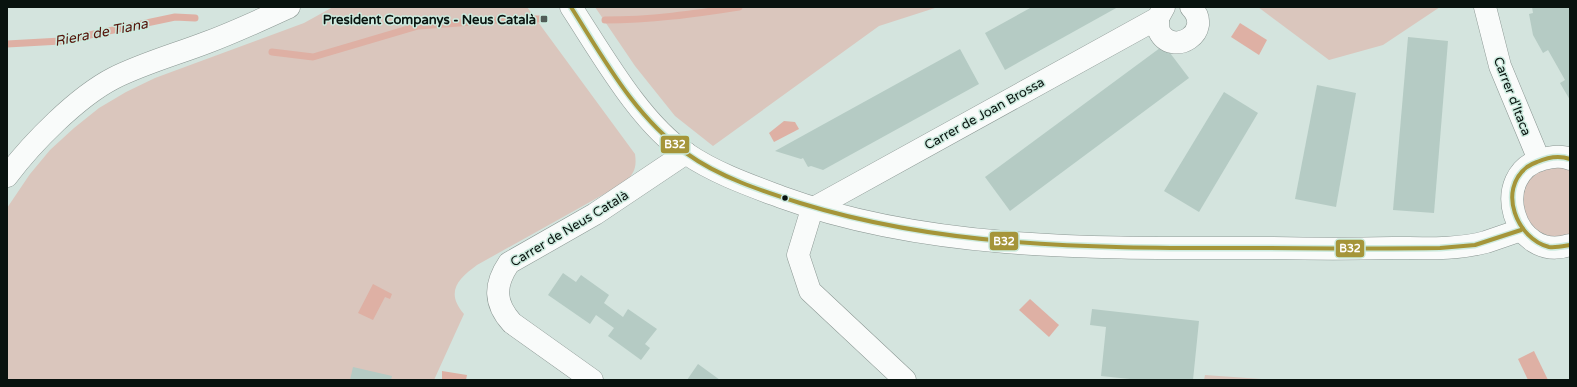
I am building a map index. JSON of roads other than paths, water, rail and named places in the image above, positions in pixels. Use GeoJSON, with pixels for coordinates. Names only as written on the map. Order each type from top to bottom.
{"type":"FeatureCollection","features":[{"type":"Feature","properties":{"kind":"street"},"geometry":{"type":"LineString","coordinates":[[7,176],[23,156],[57,122],[83,99],[113,78],[210,41],[289,7]]}},
{"type":"Feature","properties":{"kind":"street"},"geometry":{"type":"LineString","coordinates":[[571,7],[636,103],[657,129],[686,153],[748,185],[812,209],[897,228],[961,237],[1081,246],[1446,248],[1485,242],[1521,230]]}},
{"type":"Feature","properties":{"kind":"street","name":"Carrer de Joan Brossa"},"geometry":{"type":"LineString","coordinates":[[812,209],[1160,13],[1160,31],[1168,40],[1181,43],[1193,37],[1199,26],[1197,13],[1191,7]]}},
{"type":"Feature","properties":{"kind":"street","name":"Carrer d'Itaca"},"geometry":{"type":"LineString","coordinates":[[1485,7],[1500,66],[1539,160]]}},
{"type":"Feature","properties":{"kind":"street","name":"Carrer de Neus Català"},"geometry":{"type":"LineString","coordinates":[[592,380],[512,323],[502,312],[497,295],[501,275],[509,263],[595,214],[686,153]]}},
{"type":"Feature","properties":{"kind":"street"},"geometry":{"type":"LineString","coordinates":[[1570,159],[1554,156],[1539,160],[1526,169],[1518,179],[1512,194],[1512,209],[1521,230],[1532,240],[1547,246],[1563,247],[1570,245]]}},
{"type":"Feature","properties":{"kind":"street"},"geometry":{"type":"LineString","coordinates":[[812,209],[798,255],[810,291],[905,380]]}},
{"type":"Feature","properties":{"kind":"waterway","name":"Riera de Tiana"},"geometry":{"type":"LineString","coordinates":[[605,20],[672,16],[739,7]]}},
{"type":"Feature","properties":{"kind":"waterway","name":"Riera de Tiana"},"geometry":{"type":"LineString","coordinates":[[7,44],[61,41],[175,17],[195,18]]}},
{"type":"Feature","properties":{"kind":"waterway","name":"Riera de Tiana"},"geometry":{"type":"LineString","coordinates":[[272,52],[313,57],[418,26],[512,19],[540,19]]}},
{"type":"Feature","properties":{"kind":"place","name":"President Companys - Neus Català"},"geometry":{"type":"Point","coordinates":[544,19]}}]}
